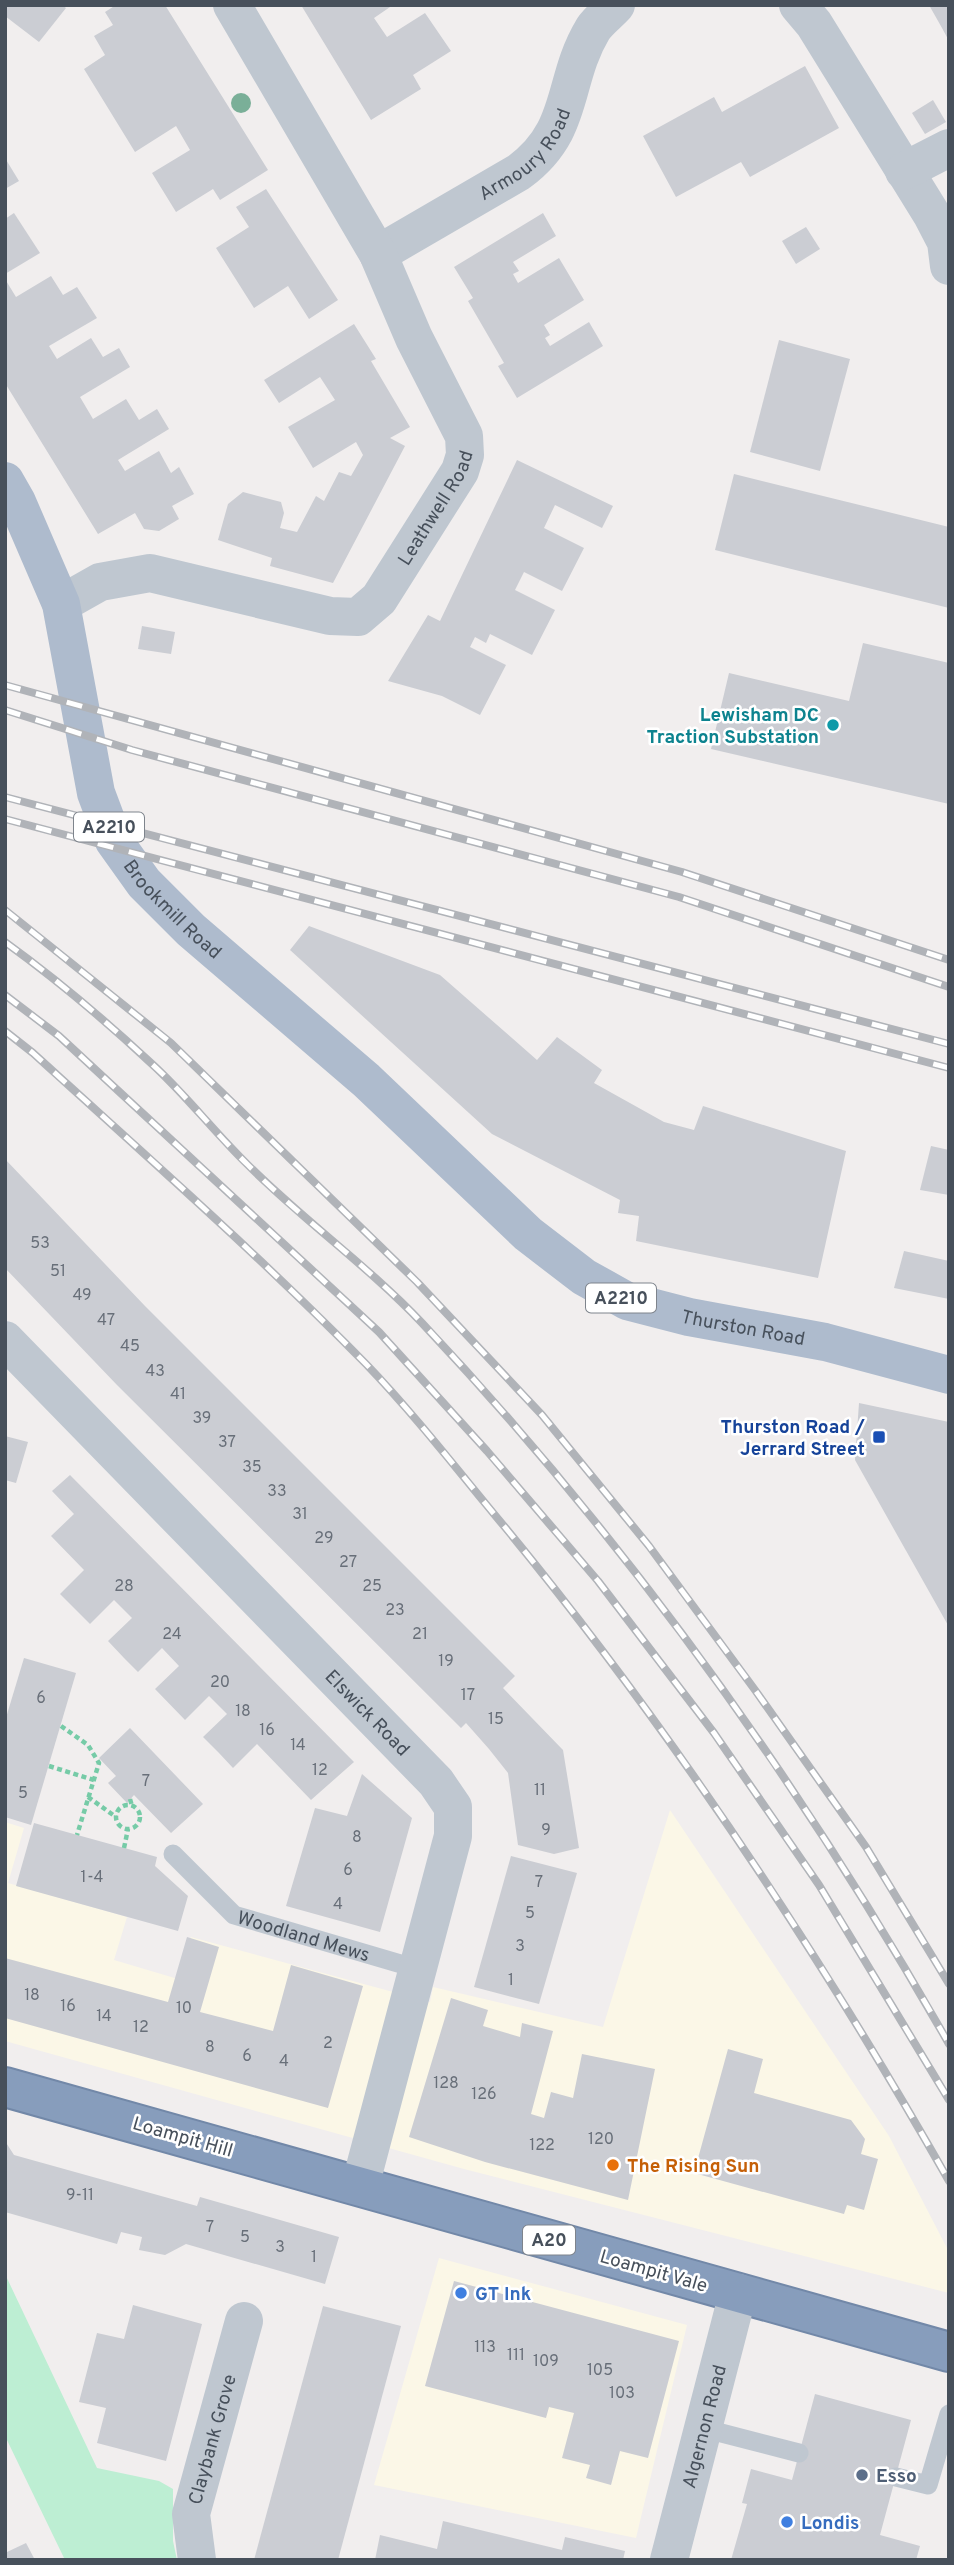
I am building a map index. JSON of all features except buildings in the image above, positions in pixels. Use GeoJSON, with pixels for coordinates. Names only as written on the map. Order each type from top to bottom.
{"type":"FeatureCollection","features":[{"type":"Feature","properties":{"kind":"highway","name":"Loampit Hill"},"geometry":{"type":"LineString","coordinates":[[5,2087],[360,2186]]}},
{"type":"Feature","properties":{"kind":"highway","name":"Loampit Vale"},"geometry":{"type":"LineString","coordinates":[[360,2186],[949,2352]]}},
{"type":"Feature","properties":{"kind":"main road","name":"Brookmill Road"},"geometry":{"type":"LineString","coordinates":[[5,481],[17,502],[61,604],[96,793],[114,841],[144,883],[191,930],[366,1080]]}},
{"type":"Feature","properties":{"kind":"main road","name":"Thurston Road"},"geometry":{"type":"LineString","coordinates":[[366,1080],[528,1234],[584,1277],[627,1301],[689,1317],[825,1342],[949,1374]]}},
{"type":"Feature","properties":{"kind":"street","name":"Leathwell Road"},"geometry":{"type":"LineString","coordinates":[[61,604],[100,582],[150,573],[330,616],[358,617],[379,599],[460,471],[465,455],[464,436],[414,338],[378,254],[232,5]]}},
{"type":"Feature","properties":{"kind":"street","name":"Armoury Road"},"geometry":{"type":"LineString","coordinates":[[378,254],[539,158],[556,135],[581,55],[594,27],[616,5]]}},
{"type":"Feature","properties":{"kind":"street"},"geometry":{"type":"LineString","coordinates":[[798,5],[814,24],[946,242],[949,266]]}},
{"type":"Feature","properties":{"kind":"street"},"geometry":{"type":"LineString","coordinates":[[904,171],[949,148]]}},
{"type":"Feature","properties":{"kind":"street","name":"Elswick Road"},"geometry":{"type":"LineString","coordinates":[[5,1340],[436,1782],[453,1807],[453,1836],[360,2186]]}},
{"type":"Feature","properties":{"kind":"street","name":"Algernon Road"},"geometry":{"type":"LineString","coordinates":[[669,2560],[738,2293]]}},
{"type":"Feature","properties":{"kind":"street","name":"Claybank Grove"},"geometry":{"type":"LineString","coordinates":[[197,2560],[191,2514],[244,2321]]}},
{"type":"Feature","properties":{"kind":"lane","name":"Woodland Mews"},"geometry":{"type":"LineString","coordinates":[[173,1854],[234,1915],[418,1969]]}},
{"type":"Feature","properties":{"kind":"lane"},"geometry":{"type":"LineString","coordinates":[[896,2477],[928,2485],[949,2414]]}},
{"type":"Feature","properties":{"kind":"lane"},"geometry":{"type":"LineString","coordinates":[[702,2428],[799,2453]]}},
{"type":"Feature","properties":{"kind":"path"},"geometry":{"type":"LineString","coordinates":[[61,1726],[77,1735],[96,1755],[99,1763],[77,1835]]}},
{"type":"Feature","properties":{"kind":"path"},"geometry":{"type":"LineString","coordinates":[[49,1766],[94,1780]]}},
{"type":"Feature","properties":{"kind":"path"},"geometry":{"type":"LineString","coordinates":[[88,1797],[116,1817],[118,1825],[128,1829],[135,1826],[140,1819],[130,1799]]}},
{"type":"Feature","properties":{"kind":"path"},"geometry":{"type":"LineString","coordinates":[[116,1817],[121,1807],[132,1806]]}},
{"type":"Feature","properties":{"kind":"path"},"geometry":{"type":"LineString","coordinates":[[124,1848],[128,1829]]}},
{"type":"Feature","properties":{"kind":"shaded area"},"geometry":{"type":"Polygon","coordinates":[[[670,1810],[889,2136],[949,2252],[949,2293],[464,2169],[5,2041],[5,1822],[24,1828],[8,1883],[127,1917],[114,1960],[178,1979],[191,1937],[430,2002],[433,1987],[603,2027],[670,1810]]]}},
{"type":"Feature","properties":{"kind":"shaded area"},"geometry":{"type":"Polygon","coordinates":[[[439,2258],[687,2325],[636,2538],[374,2485],[439,2258]]]}},
{"type":"Feature","properties":{"kind":"green space"},"geometry":{"type":"Polygon","coordinates":[[[5,2274],[97,2468],[159,2481],[173,2489],[173,2541],[177,2560],[65,2560],[5,2436],[5,2274]]]}},
{"type":"Feature","properties":{"kind":"railway"},"geometry":{"type":"LineString","coordinates":[[5,685],[682,872],[949,960]]}},
{"type":"Feature","properties":{"kind":"railway"},"geometry":{"type":"LineString","coordinates":[[5,710],[132,750],[679,897],[949,987]]}},
{"type":"Feature","properties":{"kind":"railway"},"geometry":{"type":"LineString","coordinates":[[5,797],[949,1044]]}},
{"type":"Feature","properties":{"kind":"railway"},"geometry":{"type":"LineString","coordinates":[[5,819],[949,1068]]}},
{"type":"Feature","properties":{"kind":"railway"},"geometry":{"type":"LineString","coordinates":[[5,910],[171,1043],[417,1282],[542,1415],[649,1546],[755,1690],[866,1847],[949,1984]]}},
{"type":"Feature","properties":{"kind":"railway"},"geometry":{"type":"LineString","coordinates":[[5,942],[117,1032],[177,1088],[269,1185],[401,1302],[497,1406],[570,1491],[640,1578],[771,1759],[893,1948],[949,2044]]}},
{"type":"Feature","properties":{"kind":"railway"},"geometry":{"type":"LineString","coordinates":[[5,995],[59,1036],[379,1332],[487,1451],[598,1581],[714,1733],[819,1885],[949,2100]]}},
{"type":"Feature","properties":{"kind":"railway"},"geometry":{"type":"LineString","coordinates":[[5,1031],[160,1168],[326,1324],[402,1403],[504,1526],[626,1682],[740,1844],[848,2010],[949,2181]]}},
{"type":"Feature","properties":{"kind":"place","name":"Lewisham DC Traction Substation"},"geometry":{"type":"Point","coordinates":[833,725]}},
{"type":"Feature","properties":{"kind":"place","name":"Thurston Road / Jerrard Street"},"geometry":{"type":"Point","coordinates":[879,1437]}},
{"type":"Feature","properties":{"kind":"place","name":"The Rising Sun"},"geometry":{"type":"Point","coordinates":[613,2165]}},
{"type":"Feature","properties":{"kind":"place","name":"GT Ink"},"geometry":{"type":"Point","coordinates":[461,2293]}},
{"type":"Feature","properties":{"kind":"place","name":"Esso"},"geometry":{"type":"Point","coordinates":[862,2475]}},
{"type":"Feature","properties":{"kind":"place","name":"Londis"},"geometry":{"type":"Point","coordinates":[787,2522]}}]}
